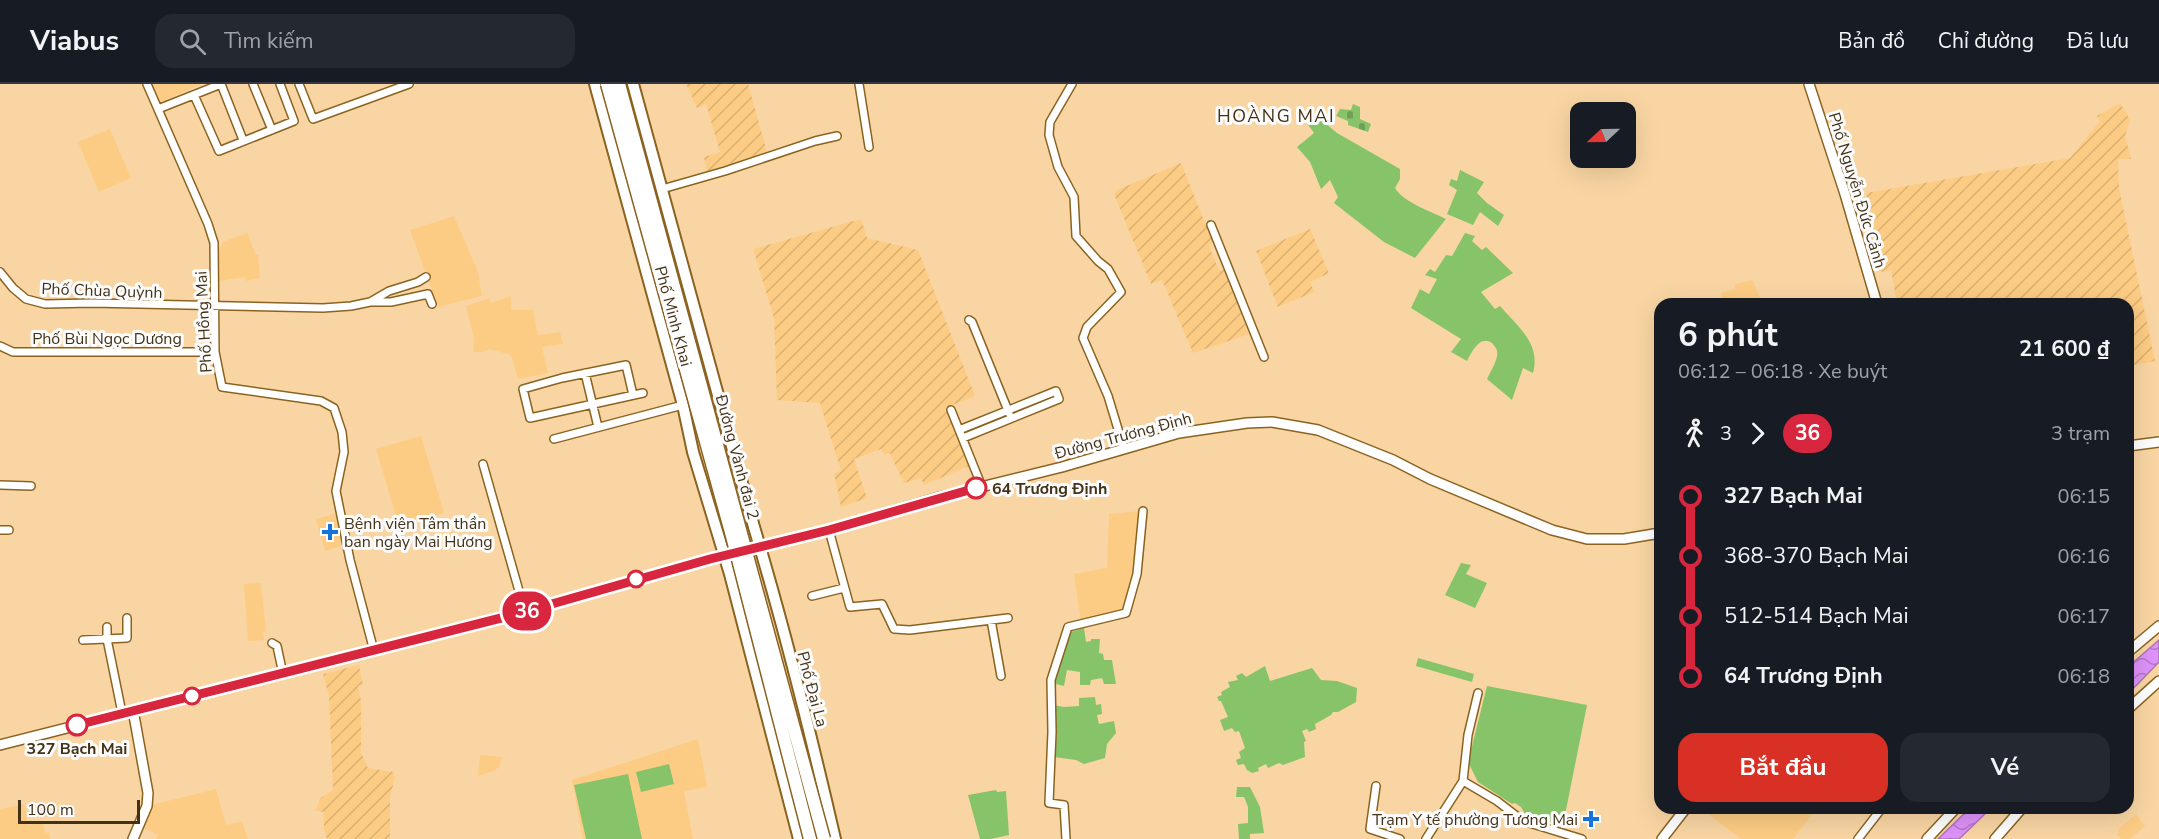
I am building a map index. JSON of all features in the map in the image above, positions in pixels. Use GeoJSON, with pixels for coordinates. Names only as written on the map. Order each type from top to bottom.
{"type":"FeatureCollection","features":[{"type":"Feature","properties":{"kind":"highway","name":"Đường Vành đai 2"},"geometry":{"type":"LineString","coordinates":[[619,84],[824,839]]}},
{"type":"Feature","properties":{"kind":"highway","name":"Đường Vành đai 2"},"geometry":{"type":"LineString","coordinates":[[599,85],[729,526],[810,839]]}},
{"type":"Feature","properties":{"kind":"main road","name":"Phố Minh Khai"},"geometry":{"type":"LineString","coordinates":[[633,84],[760,547]]}},
{"type":"Feature","properties":{"kind":"main road","name":"Phố Nguyễn Đức Cảnh"},"geometry":{"type":"LineString","coordinates":[[1809,84],[1845,194],[1875,298]]}},
{"type":"Feature","properties":{"kind":"main road","name":"Phố Minh Khai"},"geometry":{"type":"LineString","coordinates":[[599,85],[693,452],[723,556]]}},
{"type":"Feature","properties":{"kind":"main road","name":"Đường Trương Định"},"geometry":{"type":"LineString","coordinates":[[0,745],[525,612],[723,556],[1062,467],[1179,433],[1247,423],[1272,422],[1318,430],[1393,460],[1430,479],[1552,530],[1587,539],[1624,539],[1654,534]]}},
{"type":"Feature","properties":{"kind":"main road"},"geometry":{"type":"LineString","coordinates":[[2134,445],[2159,442]]}},
{"type":"Feature","properties":{"kind":"main road","name":"Phố Đại La"},"geometry":{"type":"LineString","coordinates":[[760,547],[818,765],[835,839]]}},
{"type":"Feature","properties":{"kind":"main road"},"geometry":{"type":"LineString","coordinates":[[723,556],[730,574],[799,839]]}},
{"type":"Feature","properties":{"kind":"main road"},"geometry":{"type":"LineString","coordinates":[[2134,647],[2159,626]]}},
{"type":"Feature","properties":{"kind":"main road"},"geometry":{"type":"LineString","coordinates":[[750,652],[785,641]]}},
{"type":"Feature","properties":{"kind":"main road"},"geometry":{"type":"LineString","coordinates":[[2134,704],[2159,681]]}},
{"type":"Feature","properties":{"kind":"main road"},"geometry":{"type":"LineString","coordinates":[[133,710],[148,795],[147,806],[133,839]]}},
{"type":"Feature","properties":{"kind":"main road"},"geometry":{"type":"LineString","coordinates":[[1662,839],[1681,814]]}},
{"type":"Feature","properties":{"kind":"main road"},"geometry":{"type":"LineString","coordinates":[[1927,839],[1950,814]]}},
{"type":"Feature","properties":{"kind":"main road"},"geometry":{"type":"LineString","coordinates":[[1995,839],[2017,814]]}},
{"type":"Feature","properties":{"kind":"street","name":"Phố Hồng Mai"},"geometry":{"type":"LineString","coordinates":[[147,84],[208,224],[214,243],[215,352],[222,387],[321,400],[334,408],[342,432],[344,452],[336,490],[350,560],[374,651]]}},
{"type":"Feature","properties":{"kind":"street"},"geometry":{"type":"LineString","coordinates":[[158,109],[221,84],[243,140]]}},
{"type":"Feature","properties":{"kind":"street"},"geometry":{"type":"LineString","coordinates":[[253,84],[272,130]]}},
{"type":"Feature","properties":{"kind":"street"},"geometry":{"type":"LineString","coordinates":[[194,94],[219,151],[294,121],[280,84]]}},
{"type":"Feature","properties":{"kind":"street"},"geometry":{"type":"LineString","coordinates":[[299,84],[313,119],[409,84]]}},
{"type":"Feature","properties":{"kind":"street"},"geometry":{"type":"LineString","coordinates":[[859,84],[869,147]]}},
{"type":"Feature","properties":{"kind":"street"},"geometry":{"type":"LineString","coordinates":[[1072,84],[1050,122],[1049,135],[1058,166],[1074,197],[1076,236],[1115,277],[1121,292],[1087,327],[1083,338],[1108,396],[1125,449]]}},
{"type":"Feature","properties":{"kind":"street"},"geometry":{"type":"LineString","coordinates":[[662,189],[837,136]]}},
{"type":"Feature","properties":{"kind":"street"},"geometry":{"type":"LineString","coordinates":[[1211,225],[1264,357]]}},
{"type":"Feature","properties":{"kind":"street","name":"Phố Chùa Quỳnh"},"geometry":{"type":"LineString","coordinates":[[0,272],[13,288],[26,298],[45,304],[323,308],[370,302],[391,302],[428,294],[432,304]]}},
{"type":"Feature","properties":{"kind":"street"},"geometry":{"type":"LineString","coordinates":[[370,302],[389,291],[418,282],[426,277]]}},
{"type":"Feature","properties":{"kind":"street"},"geometry":{"type":"LineString","coordinates":[[969,320],[972,322],[1011,419]]}},
{"type":"Feature","properties":{"kind":"street","name":"Phố Bùi Ngọc Dương"},"geometry":{"type":"LineString","coordinates":[[0,346],[13,352],[215,352]]}},
{"type":"Feature","properties":{"kind":"street"},"geometry":{"type":"LineString","coordinates":[[633,395],[626,365],[523,389],[530,418],[643,393]]}},
{"type":"Feature","properties":{"kind":"street"},"geometry":{"type":"LineString","coordinates":[[585,373],[598,427]]}},
{"type":"Feature","properties":{"kind":"street"},"geometry":{"type":"LineString","coordinates":[[959,430],[1056,391],[1059,399],[963,438]]}},
{"type":"Feature","properties":{"kind":"street"},"geometry":{"type":"LineString","coordinates":[[554,439],[682,405]]}},
{"type":"Feature","properties":{"kind":"street"},"geometry":{"type":"LineString","coordinates":[[951,410],[982,487]]}},
{"type":"Feature","properties":{"kind":"street"},"geometry":{"type":"LineString","coordinates":[[483,464],[525,612]]}},
{"type":"Feature","properties":{"kind":"street"},"geometry":{"type":"LineString","coordinates":[[0,485],[31,486]]}},
{"type":"Feature","properties":{"kind":"street"},"geometry":{"type":"LineString","coordinates":[[1066,839],[1064,805],[1049,803],[1052,732],[1051,680],[1068,627],[1126,613],[1137,573],[1143,511]]}},
{"type":"Feature","properties":{"kind":"street"},"geometry":{"type":"LineString","coordinates":[[0,530],[9,530]]}},
{"type":"Feature","properties":{"kind":"street"},"geometry":{"type":"LineString","coordinates":[[829,530],[850,606],[882,604],[894,629],[910,630],[1008,618]]}},
{"type":"Feature","properties":{"kind":"street"},"geometry":{"type":"LineString","coordinates":[[812,596],[844,588]]}},
{"type":"Feature","properties":{"kind":"street"},"geometry":{"type":"LineString","coordinates":[[82,640],[127,638],[127,618]]}},
{"type":"Feature","properties":{"kind":"street"},"geometry":{"type":"LineString","coordinates":[[992,621],[1001,676]]}},
{"type":"Feature","properties":{"kind":"street"},"geometry":{"type":"LineString","coordinates":[[107,627],[107,639],[122,713]]}},
{"type":"Feature","properties":{"kind":"street"},"geometry":{"type":"LineString","coordinates":[[272,644],[277,646],[283,674]]}},
{"type":"Feature","properties":{"kind":"street"},"geometry":{"type":"LineString","coordinates":[[1426,839],[1463,781],[1468,735],[1478,693]]}},
{"type":"Feature","properties":{"kind":"street"},"geometry":{"type":"LineString","coordinates":[[1463,781],[1497,801],[1523,821],[1582,839]]}},
{"type":"Feature","properties":{"kind":"street"},"geometry":{"type":"LineString","coordinates":[[1376,786],[1370,829],[1400,839]]}},
{"type":"Feature","properties":{"kind":"street"},"geometry":{"type":"LineString","coordinates":[[1858,839],[1877,814]]}},
{"type":"Feature","properties":{"kind":"shaded area"},"geometry":{"type":"Polygon","coordinates":[[[153,84],[202,84],[160,102],[153,84]]]}},
{"type":"Feature","properties":{"kind":"shaded area"},"geometry":{"type":"Polygon","coordinates":[[[686,84],[748,84],[767,152],[707,171],[704,157],[720,152],[706,104],[697,108],[686,84]]]}},
{"type":"Feature","properties":{"kind":"shaded area"},"geometry":{"type":"Polygon","coordinates":[[[2120,103],[2130,120],[2125,136],[2131,159],[2118,159],[2119,188],[2155,361],[2134,365],[2134,298],[1896,298],[1891,270],[1880,272],[1866,193],[2070,158],[2100,121],[2097,116],[2120,103]]]}},
{"type":"Feature","properties":{"kind":"shaded area"},"geometry":{"type":"Polygon","coordinates":[[[110,129],[131,178],[99,192],[78,142],[110,129]]]}},
{"type":"Feature","properties":{"kind":"shaded area"},"geometry":{"type":"Polygon","coordinates":[[[1181,163],[1213,243],[1209,244],[1210,249],[1219,270],[1224,270],[1249,334],[1193,353],[1162,280],[1151,284],[1114,194],[1117,190],[1181,163]]]}},
{"type":"Feature","properties":{"kind":"shaded area"},"geometry":{"type":"Polygon","coordinates":[[[454,216],[478,272],[482,296],[438,307],[410,230],[454,216]]]}},
{"type":"Feature","properties":{"kind":"shaded area"},"geometry":{"type":"Polygon","coordinates":[[[861,219],[867,238],[918,250],[975,396],[945,408],[969,466],[924,485],[921,478],[904,483],[890,453],[884,455],[881,449],[854,459],[867,498],[841,507],[834,473],[841,471],[820,403],[777,400],[774,318],[753,249],[861,219]]]}},
{"type":"Feature","properties":{"kind":"shaded area"},"geometry":{"type":"Polygon","coordinates":[[[1310,229],[1329,273],[1310,282],[1314,292],[1278,307],[1256,251],[1310,229]]]}},
{"type":"Feature","properties":{"kind":"shaded area"},"geometry":{"type":"Polygon","coordinates":[[[247,233],[258,255],[260,278],[246,281],[245,277],[219,281],[219,250],[223,242],[247,233]]]}},
{"type":"Feature","properties":{"kind":"shaded area"},"geometry":{"type":"Polygon","coordinates":[[[1752,280],[1760,298],[1722,298],[1721,293],[1735,289],[1735,284],[1752,280]]]}},
{"type":"Feature","properties":{"kind":"shaded area"},"geometry":{"type":"Polygon","coordinates":[[[511,296],[511,310],[533,310],[538,335],[560,332],[563,344],[542,347],[548,373],[518,379],[511,355],[490,349],[473,352],[474,339],[466,306],[490,298],[491,303],[511,296]]]}},
{"type":"Feature","properties":{"kind":"shaded area"},"geometry":{"type":"Polygon","coordinates":[[[421,436],[444,513],[399,526],[376,449],[421,436]]]}},
{"type":"Feature","properties":{"kind":"shaded area"},"geometry":{"type":"Polygon","coordinates":[[[1140,511],[1135,574],[1125,611],[1081,622],[1074,574],[1107,568],[1109,514],[1140,511]]]}},
{"type":"Feature","properties":{"kind":"shaded area","name":"Bệnh viện Tâm thần ban ngày Mai Hương"},"geometry":{"type":"Polygon","coordinates":[[[337,513],[344,545],[325,551],[316,519],[337,513]]]}},
{"type":"Feature","properties":{"kind":"shaded area"},"geometry":{"type":"Polygon","coordinates":[[[261,583],[266,631],[263,632],[264,640],[248,641],[244,584],[261,583]]]}},
{"type":"Feature","properties":{"kind":"shaded area"},"geometry":{"type":"Polygon","coordinates":[[[359,665],[363,685],[358,686],[361,701],[361,753],[368,768],[393,772],[395,778],[390,796],[390,839],[327,839],[324,829],[324,812],[315,811],[321,798],[333,790],[329,696],[323,674],[359,665]]]}},
{"type":"Feature","properties":{"kind":"shaded area"},"geometry":{"type":"Polygon","coordinates":[[[698,739],[707,787],[684,791],[693,839],[583,839],[572,780],[698,739]]]}},
{"type":"Feature","properties":{"kind":"shaded area"},"geometry":{"type":"Polygon","coordinates":[[[480,755],[503,757],[498,768],[478,776],[480,755]]]}},
{"type":"Feature","properties":{"kind":"shaded area"},"geometry":{"type":"Polygon","coordinates":[[[216,789],[226,825],[242,821],[248,839],[156,839],[158,835],[141,827],[151,805],[216,789]]]}},
{"type":"Feature","properties":{"kind":"shaded area"},"geometry":{"type":"Polygon","coordinates":[[[24,804],[28,825],[43,822],[45,833],[49,832],[50,839],[0,839],[0,809],[24,804]]]}},
{"type":"Feature","properties":{"kind":"shaded area"},"geometry":{"type":"Polygon","coordinates":[[[1708,814],[1812,814],[1793,839],[1741,839],[1708,814]]]}},
{"type":"Feature","properties":{"kind":"shaded area"},"geometry":{"type":"Polygon","coordinates":[[[2136,814],[2145,826],[2130,839],[2121,839],[2117,834],[2118,830],[2136,814]]]}},
{"type":"Feature","properties":{"kind":"green space"},"geometry":{"type":"Polygon","coordinates":[[[1353,104],[1360,107],[1360,119],[1371,124],[1368,132],[1348,125],[1348,121],[1336,116],[1340,109],[1351,110],[1353,104]]]}},
{"type":"Feature","properties":{"kind":"green space"},"geometry":{"type":"Polygon","coordinates":[[[1311,117],[1318,117],[1337,133],[1400,169],[1400,179],[1395,188],[1399,193],[1411,202],[1446,219],[1415,258],[1384,242],[1334,203],[1338,197],[1330,180],[1321,189],[1310,162],[1297,147],[1314,133],[1306,122],[1311,117]]]}},
{"type":"Feature","properties":{"kind":"green space"},"geometry":{"type":"Polygon","coordinates":[[[1460,170],[1484,182],[1477,193],[1504,215],[1498,226],[1480,212],[1473,225],[1447,214],[1457,190],[1449,185],[1451,179],[1457,181],[1460,170]]]}},
{"type":"Feature","properties":{"kind":"green space"},"geometry":{"type":"Polygon","coordinates":[[[1465,233],[1475,236],[1472,241],[1482,250],[1486,247],[1513,273],[1481,292],[1495,309],[1500,306],[1520,329],[1531,344],[1534,353],[1533,373],[1523,368],[1512,400],[1487,379],[1496,362],[1496,349],[1492,343],[1484,341],[1480,343],[1467,361],[1451,352],[1461,339],[1411,308],[1420,289],[1429,294],[1437,279],[1425,275],[1430,269],[1435,272],[1446,255],[1452,256],[1465,233]]]}},
{"type":"Feature","properties":{"kind":"green space"},"geometry":{"type":"Polygon","coordinates":[[[1461,563],[1471,565],[1466,574],[1487,583],[1475,608],[1445,595],[1461,563]]]}},
{"type":"Feature","properties":{"kind":"green space"},"geometry":{"type":"Polygon","coordinates":[[[1084,628],[1086,642],[1091,639],[1100,639],[1099,653],[1103,654],[1104,660],[1112,660],[1116,684],[1104,684],[1102,678],[1091,680],[1090,685],[1080,685],[1080,672],[1067,670],[1064,686],[1052,683],[1067,633],[1084,628]]]}},
{"type":"Feature","properties":{"kind":"green space"},"geometry":{"type":"Polygon","coordinates":[[[1418,658],[1474,674],[1472,682],[1416,666],[1418,658]]]}},
{"type":"Feature","properties":{"kind":"green space"},"geometry":{"type":"Polygon","coordinates":[[[1265,666],[1270,681],[1312,668],[1321,680],[1337,681],[1357,688],[1356,702],[1338,712],[1333,712],[1315,724],[1316,729],[1309,732],[1307,729],[1302,731],[1306,741],[1304,742],[1305,757],[1268,768],[1266,764],[1258,768],[1259,771],[1252,773],[1244,764],[1238,765],[1236,760],[1241,758],[1239,752],[1245,748],[1239,731],[1235,732],[1232,728],[1224,731],[1220,720],[1228,717],[1217,697],[1230,687],[1228,682],[1238,680],[1236,676],[1242,673],[1246,677],[1265,666]]]}},
{"type":"Feature","properties":{"kind":"green space"},"geometry":{"type":"Polygon","coordinates":[[[1487,686],[1587,705],[1563,825],[1525,814],[1521,807],[1515,803],[1512,804],[1478,782],[1468,762],[1487,686]]]}},
{"type":"Feature","properties":{"kind":"green space"},"geometry":{"type":"Polygon","coordinates":[[[1095,697],[1096,705],[1101,704],[1102,714],[1097,715],[1099,724],[1114,721],[1116,733],[1107,744],[1105,758],[1084,764],[1076,760],[1054,757],[1053,705],[1079,706],[1079,698],[1095,697]]]}},
{"type":"Feature","properties":{"kind":"green space"},"geometry":{"type":"Polygon","coordinates":[[[669,764],[674,784],[641,792],[636,772],[669,764]]]}},
{"type":"Feature","properties":{"kind":"green space"},"geometry":{"type":"Polygon","coordinates":[[[628,774],[642,839],[586,839],[574,785],[628,774]]]}},
{"type":"Feature","properties":{"kind":"green space"},"geometry":{"type":"Polygon","coordinates":[[[1237,787],[1250,787],[1260,807],[1264,833],[1250,834],[1250,839],[1239,839],[1238,824],[1248,823],[1248,807],[1244,797],[1236,797],[1237,787]]]}},
{"type":"Feature","properties":{"kind":"green space"},"geometry":{"type":"Polygon","coordinates":[[[996,790],[997,792],[1006,791],[1009,835],[980,839],[968,795],[996,790]]]}},
{"type":"Feature","properties":{"kind":"water"},"geometry":{"type":"Polygon","coordinates":[[[2159,640],[2159,662],[2134,688],[2134,662],[2159,640]]]}},
{"type":"Feature","properties":{"kind":"water"},"geometry":{"type":"Polygon","coordinates":[[[1964,814],[1985,814],[1959,839],[1938,839],[1964,814]]]}},
{"type":"Feature","properties":{"kind":"bus line","name":"36"},"geometry":{"type":"LineString","coordinates":[[77,725],[513,615],[710,559],[856,523],[976,488]]}},
{"type":"Feature","properties":{"kind":"place","name":"64 Trương Định"},"geometry":{"type":"Point","coordinates":[976,488]}},
{"type":"Feature","properties":{"kind":"place","name":"Bệnh viện Tâm thần ban ngày Mai Hương"},"geometry":{"type":"Point","coordinates":[330,532]}},
{"type":"Feature","properties":{"kind":"place","name":"327 Bạch Mai"},"geometry":{"type":"Point","coordinates":[77,725]}},
{"type":"Feature","properties":{"kind":"place","name":"Trạm Y tế phường Tương Mai"},"geometry":{"type":"Point","coordinates":[1591,819]}},
{"type":"Feature","properties":{"kind":"district","name":"HOÀNG MAI"},"geometry":{"type":"Point","coordinates":[1276,116]}}]}
